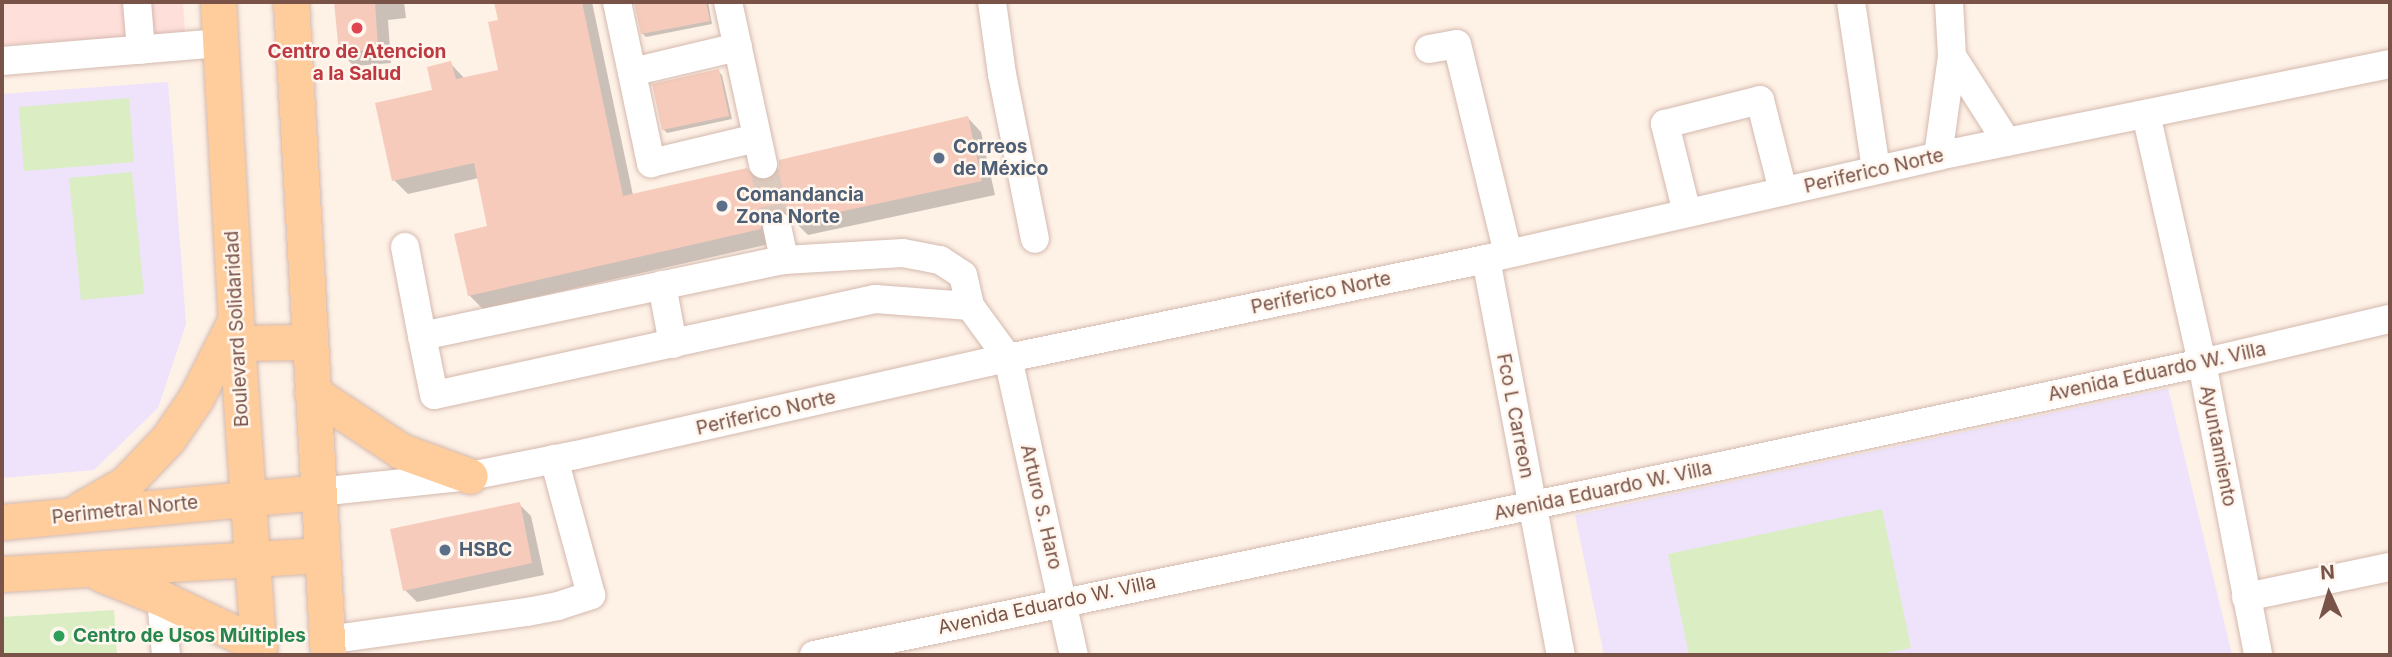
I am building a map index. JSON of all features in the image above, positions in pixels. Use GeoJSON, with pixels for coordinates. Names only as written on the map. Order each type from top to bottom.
{"type":"FeatureCollection","features":[{"type":"Feature","properties":{"kind":"main road","name":"Boulevard Solidaridad"},"geometry":{"type":"LineString","coordinates":[[218,2],[236,330],[259,650]]}},
{"type":"Feature","properties":{"kind":"main road"},"geometry":{"type":"LineString","coordinates":[[291,2],[328,648]]}},
{"type":"Feature","properties":{"kind":"main road"},"geometry":{"type":"LineString","coordinates":[[68,517],[125,484],[168,439],[236,330],[309,342]]}},
{"type":"Feature","properties":{"kind":"main road"},"geometry":{"type":"LineString","coordinates":[[312,392],[401,451],[470,476]]}},
{"type":"Feature","properties":{"kind":"main road","name":"Periferico Norte"},"geometry":{"type":"LineString","coordinates":[[247,496],[318,492]]}},
{"type":"Feature","properties":{"kind":"main road","name":"Perimetral Norte"},"geometry":{"type":"LineString","coordinates":[[2,522],[247,496]]}},
{"type":"Feature","properties":{"kind":"main road"},"geometry":{"type":"LineString","coordinates":[[2,574],[321,555]]}},
{"type":"Feature","properties":{"kind":"main road"},"geometry":{"type":"LineString","coordinates":[[92,570],[161,598],[259,650]]}},
{"type":"Feature","properties":{"kind":"street"},"geometry":{"type":"LineString","coordinates":[[137,2],[141,50]]}},
{"type":"Feature","properties":{"kind":"street"},"geometry":{"type":"LineString","coordinates":[[617,2],[651,163],[760,151],[728,2]]}},
{"type":"Feature","properties":{"kind":"street"},"geometry":{"type":"LineString","coordinates":[[992,2],[1002,74],[1035,239]]}},
{"type":"Feature","properties":{"kind":"street"},"geometry":{"type":"LineString","coordinates":[[1851,2],[1876,169]]}},
{"type":"Feature","properties":{"kind":"street"},"geometry":{"type":"LineString","coordinates":[[1938,156],[1952,56],[1949,2]]}},
{"type":"Feature","properties":{"kind":"street"},"geometry":{"type":"LineString","coordinates":[[2,61],[220,43]]}},
{"type":"Feature","properties":{"kind":"street","name":"Fco L Carreon"},"geometry":{"type":"LineString","coordinates":[[1429,49],[1457,44],[1497,256],[1532,506],[1561,655]]}},
{"type":"Feature","properties":{"kind":"street"},"geometry":{"type":"LineString","coordinates":[[632,72],[738,47]]}},
{"type":"Feature","properties":{"kind":"street"},"geometry":{"type":"LineString","coordinates":[[1952,56],[2007,142]]}},
{"type":"Feature","properties":{"kind":"street","name":"Periferico Norte"},"geometry":{"type":"LineString","coordinates":[[318,492],[470,476],[554,459],[1008,358],[1497,256],[1876,169],[2390,64]]}},
{"type":"Feature","properties":{"kind":"street"},"geometry":{"type":"LineString","coordinates":[[1687,213],[1665,124],[1760,100],[1783,191]]}},
{"type":"Feature","properties":{"kind":"street","name":"Ayuntamiento"},"geometry":{"type":"LineString","coordinates":[[2147,114],[2202,363],[2258,655]]}},
{"type":"Feature","properties":{"kind":"street"},"geometry":{"type":"LineString","coordinates":[[777,226],[785,260]]}},
{"type":"Feature","properties":{"kind":"street"},"geometry":{"type":"LineString","coordinates":[[405,247],[434,395],[875,299],[970,306]]}},
{"type":"Feature","properties":{"kind":"street"},"geometry":{"type":"LineString","coordinates":[[422,336],[785,260],[903,253],[940,260],[963,275],[970,306],[1008,358]]}},
{"type":"Feature","properties":{"kind":"street"},"geometry":{"type":"LineString","coordinates":[[662,285],[673,344]]}},
{"type":"Feature","properties":{"kind":"street","name":"Avenida Eduardo W. Villa"},"geometry":{"type":"LineString","coordinates":[[814,655],[1063,601],[1532,506],[2202,363],[2390,320]]}},
{"type":"Feature","properties":{"kind":"street","name":"Arturo S. Haro"},"geometry":{"type":"LineString","coordinates":[[1008,358],[1074,655]]}},
{"type":"Feature","properties":{"kind":"street"},"geometry":{"type":"LineString","coordinates":[[328,648],[558,606],[591,595],[554,459]]}},
{"type":"Feature","properties":{"kind":"street"},"geometry":{"type":"LineString","coordinates":[[2246,597],[2390,567]]}},
{"type":"Feature","properties":{"kind":"street"},"geometry":{"type":"LineString","coordinates":[[161,598],[166,655]]}},
{"type":"Feature","properties":{"kind":"shaded area"},"geometry":{"type":"Polygon","coordinates":[[[2,2],[183,2],[185,33],[2,45],[2,2]]]}},
{"type":"Feature","properties":{"kind":"shaded area"},"geometry":{"type":"Polygon","coordinates":[[[168,82],[186,324],[158,408],[94,470],[2,478],[2,94],[168,82]]]}},
{"type":"Feature","properties":{"kind":"shaded area"},"geometry":{"type":"Polygon","coordinates":[[[2168,388],[2232,655],[1604,655],[1575,515],[2168,388]]]}},
{"type":"Feature","properties":{"kind":"green space"},"geometry":{"type":"Polygon","coordinates":[[[129,98],[134,162],[24,171],[19,107],[129,98]]]}},
{"type":"Feature","properties":{"kind":"green space"},"geometry":{"type":"Polygon","coordinates":[[[132,172],[144,294],[81,300],[69,178],[132,172]]]}},
{"type":"Feature","properties":{"kind":"green space"},"geometry":{"type":"Polygon","coordinates":[[[1882,509],[1911,648],[1874,655],[1689,655],[1668,554],[1882,509]]]}},
{"type":"Feature","properties":{"kind":"green space","name":"Centro de Usos Múltiples"},"geometry":{"type":"Polygon","coordinates":[[[114,610],[117,655],[2,655],[2,617],[114,610]]]}},
{"type":"Feature","properties":{"kind":"building","name":"Centro de Atencion a la Salud"},"geometry":{"type":"Polygon","coordinates":[[[334,2],[375,2],[378,49],[339,53],[334,2]]]}},
{"type":"Feature","properties":{"kind":"building"},"geometry":{"type":"Polygon","coordinates":[[[494,2],[582,2],[623,196],[747,168],[757,180],[767,180],[779,170],[779,160],[968,116],[982,181],[793,222],[783,211],[773,210],[762,220],[761,229],[468,296],[454,234],[487,226],[474,163],[392,181],[375,103],[432,90],[427,67],[451,61],[456,79],[498,70],[488,22],[498,20],[494,2]]]}},
{"type":"Feature","properties":{"kind":"building"},"geometry":{"type":"Polygon","coordinates":[[[634,2],[706,2],[710,21],[641,34],[634,2]]]}},
{"type":"Feature","properties":{"kind":"building"},"geometry":{"type":"Polygon","coordinates":[[[719,69],[729,116],[662,130],[652,84],[719,69]]]}},
{"type":"Feature","properties":{"kind":"building"},"geometry":{"type":"Polygon","coordinates":[[[520,502],[532,563],[403,591],[390,529],[520,502]]]}},
{"type":"Feature","properties":{"kind":"tunnel"},"geometry":{"type":"LineString","coordinates":[[763,164],[777,226]]}},
{"type":"Feature","properties":{"kind":"place","name":"Centro de Atencion a la Salud"},"geometry":{"type":"Point","coordinates":[357,28]}},
{"type":"Feature","properties":{"kind":"place","name":"Correos de México"},"geometry":{"type":"Point","coordinates":[939,158]}},
{"type":"Feature","properties":{"kind":"place","name":"Comandancia Zona Norte"},"geometry":{"type":"Point","coordinates":[722,206]}},
{"type":"Feature","properties":{"kind":"place","name":"HSBC"},"geometry":{"type":"Point","coordinates":[445,550]}},
{"type":"Feature","properties":{"kind":"place","name":"Centro de Usos Múltiples"},"geometry":{"type":"Point","coordinates":[59,636]}}]}
